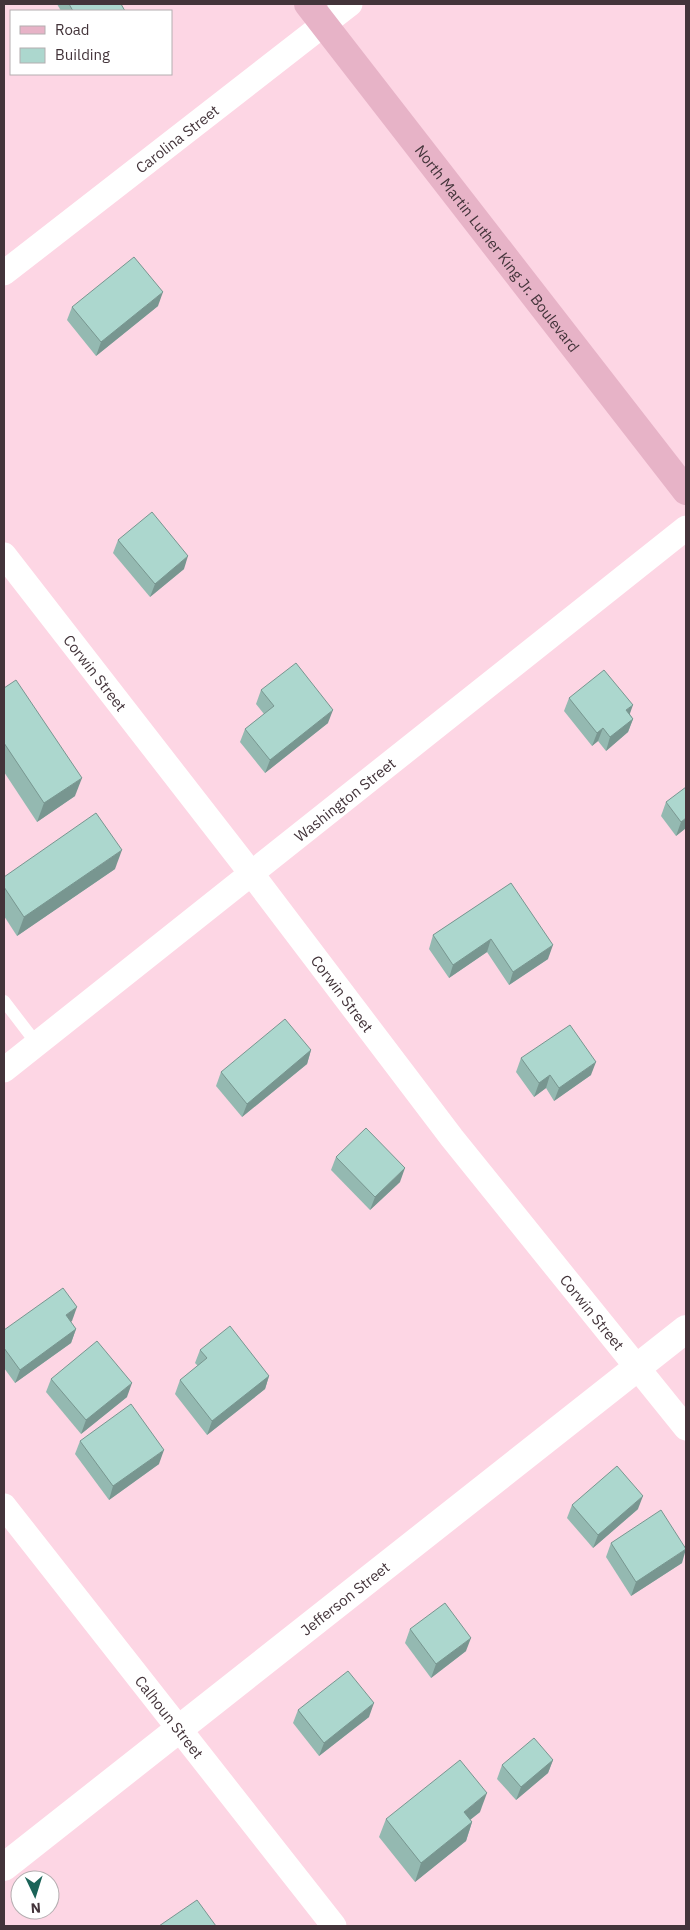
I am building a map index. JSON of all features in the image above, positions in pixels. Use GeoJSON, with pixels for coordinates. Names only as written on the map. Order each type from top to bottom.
{"type":"FeatureCollection","features":[{"type":"Feature","properties":{"kind":"main road","name":"North Martin Luther King Jr. Boulevard"},"geometry":{"type":"LineString","coordinates":[[316,14],[686,491]]}},
{"type":"Feature","properties":{"kind":"street","name":"Carolina Street"},"geometry":{"type":"LineString","coordinates":[[4,273],[316,14],[350,4]]}},
{"type":"Feature","properties":{"kind":"street","name":"Washington Street"},"geometry":{"type":"LineString","coordinates":[[4,1070],[686,528]]}},
{"type":"Feature","properties":{"kind":"street","name":"Corwin Street"},"geometry":{"type":"LineString","coordinates":[[4,555],[251,873],[452,1138],[686,1428]]}},
{"type":"Feature","properties":{"kind":"street","name":"Jefferson Street"},"geometry":{"type":"LineString","coordinates":[[4,1867],[686,1329]]}},
{"type":"Feature","properties":{"kind":"street","name":"Calhoun Street"},"geometry":{"type":"LineString","coordinates":[[4,1506],[334,1926]]}},
{"type":"Feature","properties":{"kind":"lane"},"geometry":{"type":"LineString","coordinates":[[4,1001],[37,1044]]}},
{"type":"Feature","properties":{"kind":"building"},"geometry":{"type":"Polygon","coordinates":[[[69,4],[121,4],[124,10],[72,10],[69,4]]]}},
{"type":"Feature","properties":{"kind":"building"},"geometry":{"type":"Polygon","coordinates":[[[134,257],[163,292],[101,342],[72,307],[134,257]]]}},
{"type":"Feature","properties":{"kind":"building"},"geometry":{"type":"Polygon","coordinates":[[[152,512],[188,556],[155,584],[118,540],[152,512]]]}},
{"type":"Feature","properties":{"kind":"building"},"geometry":{"type":"Polygon","coordinates":[[[296,663],[333,710],[270,760],[245,729],[274,706],[261,690],[296,663]]]}},
{"type":"Feature","properties":{"kind":"building"},"geometry":{"type":"Polygon","coordinates":[[[604,670],[633,705],[626,710],[633,719],[610,737],[603,728],[597,733],[569,698],[604,670]]]}},
{"type":"Feature","properties":{"kind":"building"},"geometry":{"type":"Polygon","coordinates":[[[16,680],[82,778],[44,803],[4,743],[4,688],[16,680]]]}},
{"type":"Feature","properties":{"kind":"building"},"geometry":{"type":"Polygon","coordinates":[[[686,787],[686,818],[681,822],[666,802],[686,787]]]}},
{"type":"Feature","properties":{"kind":"building"},"geometry":{"type":"Polygon","coordinates":[[[96,813],[122,850],[24,917],[4,887],[4,877],[96,813]]]}},
{"type":"Feature","properties":{"kind":"building"},"geometry":{"type":"Polygon","coordinates":[[[511,883],[553,945],[513,972],[491,939],[453,965],[433,935],[511,883]]]}},
{"type":"Feature","properties":{"kind":"building"},"geometry":{"type":"Polygon","coordinates":[[[285,1019],[311,1050],[247,1104],[221,1072],[285,1019]]]}},
{"type":"Feature","properties":{"kind":"building"},"geometry":{"type":"Polygon","coordinates":[[[570,1025],[596,1062],[559,1088],[550,1075],[539,1083],[521,1058],[570,1025]]]}},
{"type":"Feature","properties":{"kind":"building"},"geometry":{"type":"Polygon","coordinates":[[[366,1128],[405,1168],[375,1197],[336,1157],[366,1128]]]}},
{"type":"Feature","properties":{"kind":"building"},"geometry":{"type":"Polygon","coordinates":[[[63,1288],[77,1307],[66,1315],[76,1329],[20,1370],[4,1348],[4,1330],[63,1288]]]}},
{"type":"Feature","properties":{"kind":"building"},"geometry":{"type":"Polygon","coordinates":[[[230,1326],[269,1376],[212,1421],[180,1380],[207,1358],[200,1350],[230,1326]]]}},
{"type":"Feature","properties":{"kind":"building"},"geometry":{"type":"Polygon","coordinates":[[[97,1341],[132,1383],[86,1420],[51,1379],[97,1341]]]}},
{"type":"Feature","properties":{"kind":"building"},"geometry":{"type":"Polygon","coordinates":[[[131,1404],[164,1450],[113,1486],[80,1441],[131,1404]]]}},
{"type":"Feature","properties":{"kind":"building"},"geometry":{"type":"Polygon","coordinates":[[[617,1466],[643,1496],[598,1535],[572,1505],[617,1466]]]}},
{"type":"Feature","properties":{"kind":"building"},"geometry":{"type":"Polygon","coordinates":[[[661,1510],[686,1549],[636,1582],[611,1543],[661,1510]]]}},
{"type":"Feature","properties":{"kind":"building"},"geometry":{"type":"Polygon","coordinates":[[[445,1603],[471,1638],[436,1664],[410,1629],[445,1603]]]}},
{"type":"Feature","properties":{"kind":"building"},"geometry":{"type":"Polygon","coordinates":[[[348,1671],[374,1703],[324,1743],[298,1710],[348,1671]]]}},
{"type":"Feature","properties":{"kind":"building"},"geometry":{"type":"Polygon","coordinates":[[[534,1738],[553,1760],[521,1787],[502,1765],[534,1738]]]}},
{"type":"Feature","properties":{"kind":"building"},"geometry":{"type":"Polygon","coordinates":[[[460,1760],[487,1793],[464,1812],[472,1822],[421,1863],[386,1819],[460,1760]]]}},
{"type":"Feature","properties":{"kind":"building"},"geometry":{"type":"Polygon","coordinates":[[[197,1900],[216,1926],[159,1926],[197,1900]]]}}]}
